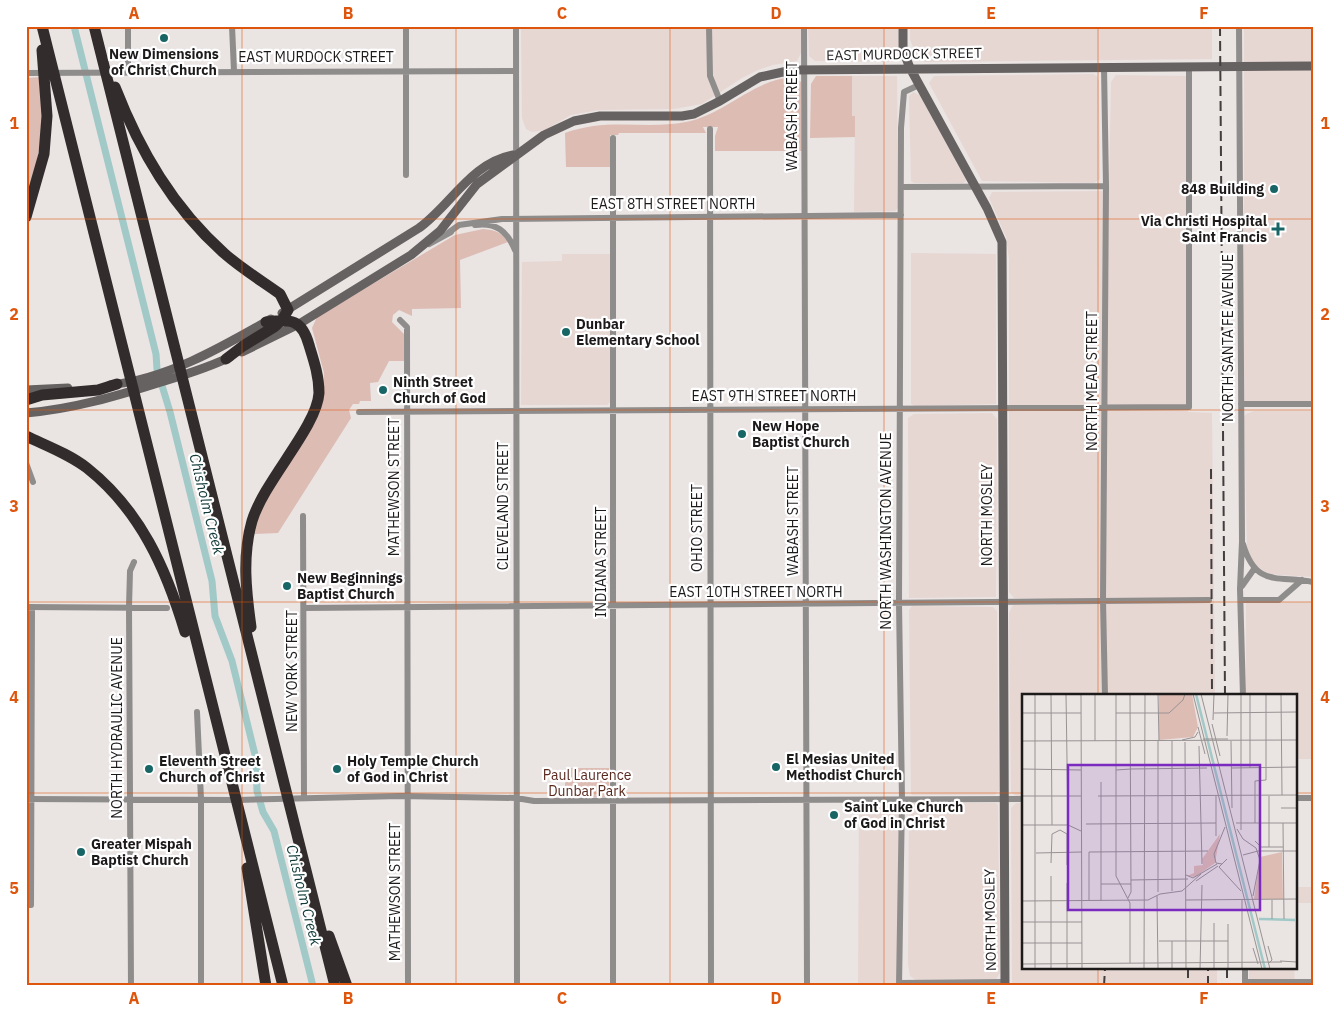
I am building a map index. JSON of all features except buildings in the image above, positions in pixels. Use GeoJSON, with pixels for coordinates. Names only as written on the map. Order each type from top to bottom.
{"type":"FeatureCollection","features":[{"type":"Feature","properties":{"kind":"highway"},"geometry":{"type":"LineString","coordinates":[[26,217],[41,171],[47,116],[41,26]]}},
{"type":"Feature","properties":{"kind":"highway"},"geometry":{"type":"LineString","coordinates":[[41,26],[283,986]]}},
{"type":"Feature","properties":{"kind":"highway"},"geometry":{"type":"LineString","coordinates":[[94,26],[335,986]]}},
{"type":"Feature","properties":{"kind":"highway"},"geometry":{"type":"LineString","coordinates":[[98,43],[134,135],[146,158],[192,222],[226,255],[280,294],[285,315],[299,324],[305,332],[316,367],[319,396],[315,410],[264,491],[252,522],[246,549],[245,583],[258,680]]}},
{"type":"Feature","properties":{"kind":"highway"},"geometry":{"type":"LineString","coordinates":[[266,322],[285,315]]}},
{"type":"Feature","properties":{"kind":"highway"},"geometry":{"type":"LineString","coordinates":[[226,359],[285,315]]}},
{"type":"Feature","properties":{"kind":"highway"},"geometry":{"type":"LineString","coordinates":[[26,400],[42,395],[98,390],[117,384]]}},
{"type":"Feature","properties":{"kind":"highway"},"geometry":{"type":"LineString","coordinates":[[26,436],[65,454],[86,468],[119,498],[137,521],[149,539],[167,576],[194,662],[213,714]]}},
{"type":"Feature","properties":{"kind":"highway"},"geometry":{"type":"LineString","coordinates":[[232,785],[266,986]]}},
{"type":"Feature","properties":{"kind":"highway"},"geometry":{"type":"LineString","coordinates":[[304,859],[320,914],[347,986]]}},
{"type":"Feature","properties":{"kind":"street"},"geometry":{"type":"LineString","coordinates":[[128,26],[128,72]]}},
{"type":"Feature","properties":{"kind":"street"},"geometry":{"type":"LineString","coordinates":[[232,26],[234,71]]}},
{"type":"Feature","properties":{"kind":"street"},"geometry":{"type":"LineString","coordinates":[[406,26],[406,176]]}},
{"type":"Feature","properties":{"kind":"street","name":"CLEVELAND STREET"},"geometry":{"type":"LineString","coordinates":[[516,26],[517,986]]}},
{"type":"Feature","properties":{"kind":"street"},"geometry":{"type":"LineString","coordinates":[[709,26],[710,76],[720,101]]}},
{"type":"Feature","properties":{"kind":"street","name":"WABASH STREET"},"geometry":{"type":"LineString","coordinates":[[804,26],[807,986]]}},
{"type":"Feature","properties":{"kind":"street"},"geometry":{"type":"LineString","coordinates":[[903,26],[903,50],[910,68]]}},
{"type":"Feature","properties":{"kind":"street","name":"NORTH SANTA FE AVENUE"},"geometry":{"type":"LineString","coordinates":[[1239,26],[1242,541],[1240,589],[1242,600],[1243,694]]}},
{"type":"Feature","properties":{"kind":"street","name":"EAST 9TH STREET NORTH"},"geometry":{"type":"LineString","coordinates":[[359,412],[1189,407],[1189,66]]}},
{"type":"Feature","properties":{"kind":"street","name":"EAST MURDOCK STREET"},"geometry":{"type":"LineString","coordinates":[[411,255],[440,230],[464,197],[477,184],[544,136],[574,121],[600,116],[682,116],[701,111],[766,75],[804,69],[1313,66]]}},
{"type":"Feature","properties":{"kind":"street","name":"NORTH MEAD STREET"},"geometry":{"type":"LineString","coordinates":[[1104,67],[1106,186],[1103,600],[1105,694]]}},
{"type":"Feature","properties":{"kind":"street","name":"NORTH MOSLEY"},"geometry":{"type":"LineString","coordinates":[[910,68],[1002,242],[1004,984]]}},
{"type":"Feature","properties":{"kind":"street","name":"EAST MURDOCK STREET"},"geometry":{"type":"LineString","coordinates":[[26,73],[516,71]]}},
{"type":"Feature","properties":{"kind":"street","name":"NORTH WASHINGTON AVENUE"},"geometry":{"type":"LineString","coordinates":[[899,985],[902,799],[899,603],[901,128],[904,92],[919,85]]}},
{"type":"Feature","properties":{"kind":"street","name":"OHIO STREET"},"geometry":{"type":"LineString","coordinates":[[710,129],[711,986]]}},
{"type":"Feature","properties":{"kind":"street","name":"INDIANA STREET"},"geometry":{"type":"LineString","coordinates":[[613,138],[615,217],[613,986]]}},
{"type":"Feature","properties":{"kind":"street","name":"EAST MURDOCK STREET"},"geometry":{"type":"LineString","coordinates":[[285,315],[374,254],[420,228],[473,175],[505,157],[516,155]]}},
{"type":"Feature","properties":{"kind":"street"},"geometry":{"type":"LineString","coordinates":[[901,187],[1106,186]]}},
{"type":"Feature","properties":{"kind":"street","name":"EAST 8TH STREET NORTH"},"geometry":{"type":"LineString","coordinates":[[135,386],[181,376],[226,359],[299,324],[459,225],[472,222],[516,218],[901,215]]}},
{"type":"Feature","properties":{"kind":"street","name":"EAST 8TH STREET NORTH"},"geometry":{"type":"LineString","coordinates":[[448,233],[465,227],[490,224],[506,233],[516,252]]}},
{"type":"Feature","properties":{"kind":"street","name":"MATHEWSON STREET"},"geometry":{"type":"LineString","coordinates":[[400,320],[407,327],[408,986]]}},
{"type":"Feature","properties":{"kind":"street"},"geometry":{"type":"LineString","coordinates":[[26,413],[80,405],[135,386],[234,340],[266,322]]}},
{"type":"Feature","properties":{"kind":"street"},"geometry":{"type":"LineString","coordinates":[[26,390],[117,384],[135,386]]}},
{"type":"Feature","properties":{"kind":"street"},"geometry":{"type":"LineString","coordinates":[[1241,404],[1313,404]]}},
{"type":"Feature","properties":{"kind":"street"},"geometry":{"type":"LineString","coordinates":[[26,463],[33,482]]}},
{"type":"Feature","properties":{"kind":"street","name":"NEW YORK STREET"},"geometry":{"type":"LineString","coordinates":[[303,516],[304,797]]}},
{"type":"Feature","properties":{"kind":"street"},"geometry":{"type":"LineString","coordinates":[[1242,541],[1247,558],[1254,569],[1263,576],[1278,580],[1313,582]]}},
{"type":"Feature","properties":{"kind":"street","name":"NORTH HYDRAULIC AVENUE"},"geometry":{"type":"LineString","coordinates":[[131,986],[129,607],[130,571],[134,562]]}},
{"type":"Feature","properties":{"kind":"street"},"geometry":{"type":"LineString","coordinates":[[1240,589],[1254,569]]}},
{"type":"Feature","properties":{"kind":"street"},"geometry":{"type":"LineString","coordinates":[[1242,600],[1279,600],[1302,580]]}},
{"type":"Feature","properties":{"kind":"street","name":"EAST 10TH STREET NORTH"},"geometry":{"type":"LineString","coordinates":[[304,608],[1209,600]]}},
{"type":"Feature","properties":{"kind":"street"},"geometry":{"type":"LineString","coordinates":[[29,905],[29,607],[167,608]]}},
{"type":"Feature","properties":{"kind":"street"},"geometry":{"type":"LineString","coordinates":[[197,712],[201,799],[200,986]]}},
{"type":"Feature","properties":{"kind":"street"},"geometry":{"type":"LineString","coordinates":[[29,799],[237,800],[407,796],[516,798],[534,801],[1022,799]]}},
{"type":"Feature","properties":{"kind":"street"},"geometry":{"type":"LineString","coordinates":[[1296,798],[1313,798]]}},
{"type":"Feature","properties":{"kind":"street"},"geometry":{"type":"LineString","coordinates":[[1245,970],[1245,984],[1313,982]]}},
{"type":"Feature","properties":{"kind":"street"},"geometry":{"type":"LineString","coordinates":[[899,985],[1004,984]]}},
{"type":"Feature","properties":{"kind":"shaded area"},"geometry":{"type":"Polygon","coordinates":[[[521,26],[801,26],[801,53],[797,61],[758,70],[702,104],[674,109],[599,110],[571,115],[545,130],[532,132],[526,129],[522,118],[521,26]]]}},
{"type":"Feature","properties":{"kind":"shaded area"},"geometry":{"type":"Polygon","coordinates":[[[808,26],[898,26],[898,55],[893,62],[815,61],[809,56],[808,26]]]}},
{"type":"Feature","properties":{"kind":"shaded area"},"geometry":{"type":"Polygon","coordinates":[[[910,26],[1212,26],[1212,59],[925,62],[918,59],[915,53],[910,39],[910,26]]]}},
{"type":"Feature","properties":{"kind":"shaded area","name":"Via Christi Hospital Saint Francis"},"geometry":{"type":"Polygon","coordinates":[[[1244,26],[1313,26],[1313,401],[1244,402],[1244,26]]]}},
{"type":"Feature","properties":{"kind":"shaded area"},"geometry":{"type":"Polygon","coordinates":[[[1093,74],[1097,76],[1099,81],[1100,179],[1094,183],[982,181],[929,83],[934,76],[1093,74]]]}},
{"type":"Feature","properties":{"kind":"shaded area"},"geometry":{"type":"Polygon","coordinates":[[[1116,75],[1188,76],[1188,412],[1212,413],[1215,694],[1022,694],[1022,796],[1016,796],[1011,792],[1009,613],[1013,605],[1056,605],[1056,599],[1014,598],[1009,592],[1009,259],[1006,237],[989,198],[992,192],[1109,191],[1111,82],[1116,75]]]}},
{"type":"Feature","properties":{"kind":"shaded area"},"geometry":{"type":"Polygon","coordinates":[[[852,76],[897,76],[898,208],[895,211],[854,212],[855,116],[852,116],[852,76]]]}},
{"type":"Feature","properties":{"kind":"shaded area"},"geometry":{"type":"Polygon","coordinates":[[[913,92],[920,95],[965,177],[966,181],[963,183],[914,183],[911,181],[909,96],[913,92]]]}},
{"type":"Feature","properties":{"kind":"shaded area"},"geometry":{"type":"Polygon","coordinates":[[[911,253],[996,254],[996,404],[914,406],[911,404],[911,253]]]}},
{"type":"Feature","properties":{"kind":"shaded area","name":"Dunbar Elementary School"},"geometry":{"type":"Polygon","coordinates":[[[562,254],[611,254],[610,402],[607,405],[521,405],[522,262],[562,261],[562,254]]]}},
{"type":"Feature","properties":{"kind":"shaded area"},"geometry":{"type":"Polygon","coordinates":[[[1254,411],[1313,411],[1313,577],[1268,574],[1253,563],[1247,547],[1244,417],[1246,414],[1254,411]]]}},
{"type":"Feature","properties":{"kind":"shaded area"},"geometry":{"type":"Polygon","coordinates":[[[992,413],[997,419],[996,597],[909,598],[908,418],[914,414],[992,413]]]}},
{"type":"Feature","properties":{"kind":"shaded area"},"geometry":{"type":"Polygon","coordinates":[[[1246,602],[1313,602],[1313,759],[1296,759],[1296,694],[1246,694],[1246,602]]]}},
{"type":"Feature","properties":{"kind":"shaded area"},"geometry":{"type":"Polygon","coordinates":[[[912,606],[993,607],[997,611],[999,790],[995,795],[911,794],[909,610],[912,606]]]}},
{"type":"Feature","properties":{"kind":"shaded area"},"geometry":{"type":"Polygon","coordinates":[[[913,803],[996,803],[998,805],[1000,973],[996,979],[916,980],[910,976],[908,964],[909,807],[913,803]]]}},
{"type":"Feature","properties":{"kind":"shaded area"},"geometry":{"type":"Polygon","coordinates":[[[1016,803],[1022,803],[1022,970],[1217,970],[1217,986],[1012,986],[1011,808],[1016,803]]]}},
{"type":"Feature","properties":{"kind":"shaded area"},"geometry":{"type":"Polygon","coordinates":[[[859,805],[895,805],[899,811],[898,986],[858,986],[859,805]]]}},
{"type":"Feature","properties":{"kind":"shaded area"},"geometry":{"type":"Polygon","coordinates":[[[1296,887],[1313,887],[1313,903],[1296,903],[1296,887]]]}},
{"type":"Feature","properties":{"kind":"shaded area"},"geometry":{"type":"Polygon","coordinates":[[[1249,970],[1294,970],[1295,986],[1249,986],[1249,970]]]}},
{"type":"Feature","properties":{"kind":"green space"},"geometry":{"type":"Polygon","coordinates":[[[816,76],[852,76],[852,116],[855,116],[855,137],[810,138],[811,84],[816,76]]]}},
{"type":"Feature","properties":{"kind":"green space"},"geometry":{"type":"Polygon","coordinates":[[[41,77],[42,127],[26,206],[26,78],[41,77]]]}},
{"type":"Feature","properties":{"kind":"green space"},"geometry":{"type":"Polygon","coordinates":[[[793,77],[801,82],[802,151],[715,151],[715,136],[718,127],[703,127],[706,133],[619,133],[618,135],[610,135],[610,167],[566,167],[565,133],[596,126],[655,125],[686,122],[714,112],[765,84],[778,79],[793,77]]]}},
{"type":"Feature","properties":{"kind":"green space"},"geometry":{"type":"Polygon","coordinates":[[[483,229],[498,232],[508,242],[460,260],[461,308],[412,309],[412,316],[399,310],[393,315],[392,322],[404,334],[404,361],[389,361],[378,382],[370,383],[371,401],[360,401],[359,404],[353,404],[349,410],[351,418],[278,533],[252,534],[259,508],[323,401],[324,373],[312,328],[317,317],[455,235],[483,229]]]}},
{"type":"Feature","properties":{"kind":"green space","name":"Paul Laurence Dunbar Park"},"geometry":{"type":"Polygon","coordinates":[[[565,768],[609,768],[609,794],[607,797],[565,797],[565,768]]]}},
{"type":"Feature","properties":{"kind":"waterway","name":"Chisholm Creek"},"geometry":{"type":"LineString","coordinates":[[74,26],[156,354],[157,369],[170,412],[212,581],[215,616],[232,661],[256,759],[257,791],[263,812],[274,831],[313,986]]}},
{"type":"Feature","properties":{"kind":"railway"},"geometry":{"type":"LineString","coordinates":[[1220,26],[1225,694]]}},
{"type":"Feature","properties":{"kind":"railway"},"geometry":{"type":"LineString","coordinates":[[1211,469],[1212,694]]}},
{"type":"Feature","properties":{"kind":"railway"},"geometry":{"type":"LineString","coordinates":[[1104,986],[1105,970]]}},
{"type":"Feature","properties":{"kind":"railway"},"geometry":{"type":"LineString","coordinates":[[1188,970],[1188,986]]}},
{"type":"Feature","properties":{"kind":"railway"},"geometry":{"type":"LineString","coordinates":[[1208,970],[1208,986]]}},
{"type":"Feature","properties":{"kind":"railway"},"geometry":{"type":"LineString","coordinates":[[1227,970],[1227,986]]}},
{"type":"Feature","properties":{"kind":"place","name":"New Dimensions of Christ Church"},"geometry":{"type":"Point","coordinates":[164,38]}},
{"type":"Feature","properties":{"kind":"place","name":"848 Building"},"geometry":{"type":"Point","coordinates":[1274,189]}},
{"type":"Feature","properties":{"kind":"place","name":"Via Christi Hospital Saint Francis"},"geometry":{"type":"Point","coordinates":[1278,229]}},
{"type":"Feature","properties":{"kind":"place","name":"Dunbar Elementary School"},"geometry":{"type":"Point","coordinates":[566,332]}},
{"type":"Feature","properties":{"kind":"place","name":"Ninth Street Church of God"},"geometry":{"type":"Point","coordinates":[383,390]}},
{"type":"Feature","properties":{"kind":"place","name":"New Hope Baptist Church"},"geometry":{"type":"Point","coordinates":[742,434]}},
{"type":"Feature","properties":{"kind":"place","name":"New Beginnings Baptist Church"},"geometry":{"type":"Point","coordinates":[287,586]}},
{"type":"Feature","properties":{"kind":"place","name":"El Mesias United Methodist Church"},"geometry":{"type":"Point","coordinates":[776,767]}},
{"type":"Feature","properties":{"kind":"place","name":"Eleventh Street Church of Christ"},"geometry":{"type":"Point","coordinates":[149,769]}},
{"type":"Feature","properties":{"kind":"place","name":"Holy Temple Church of God in Christ"},"geometry":{"type":"Point","coordinates":[337,769]}},
{"type":"Feature","properties":{"kind":"place","name":"Saint Luke Church of God in Christ"},"geometry":{"type":"Point","coordinates":[834,815]}},
{"type":"Feature","properties":{"kind":"place","name":"Greater Mispah Baptist Church"},"geometry":{"type":"Point","coordinates":[81,852]}}]}
